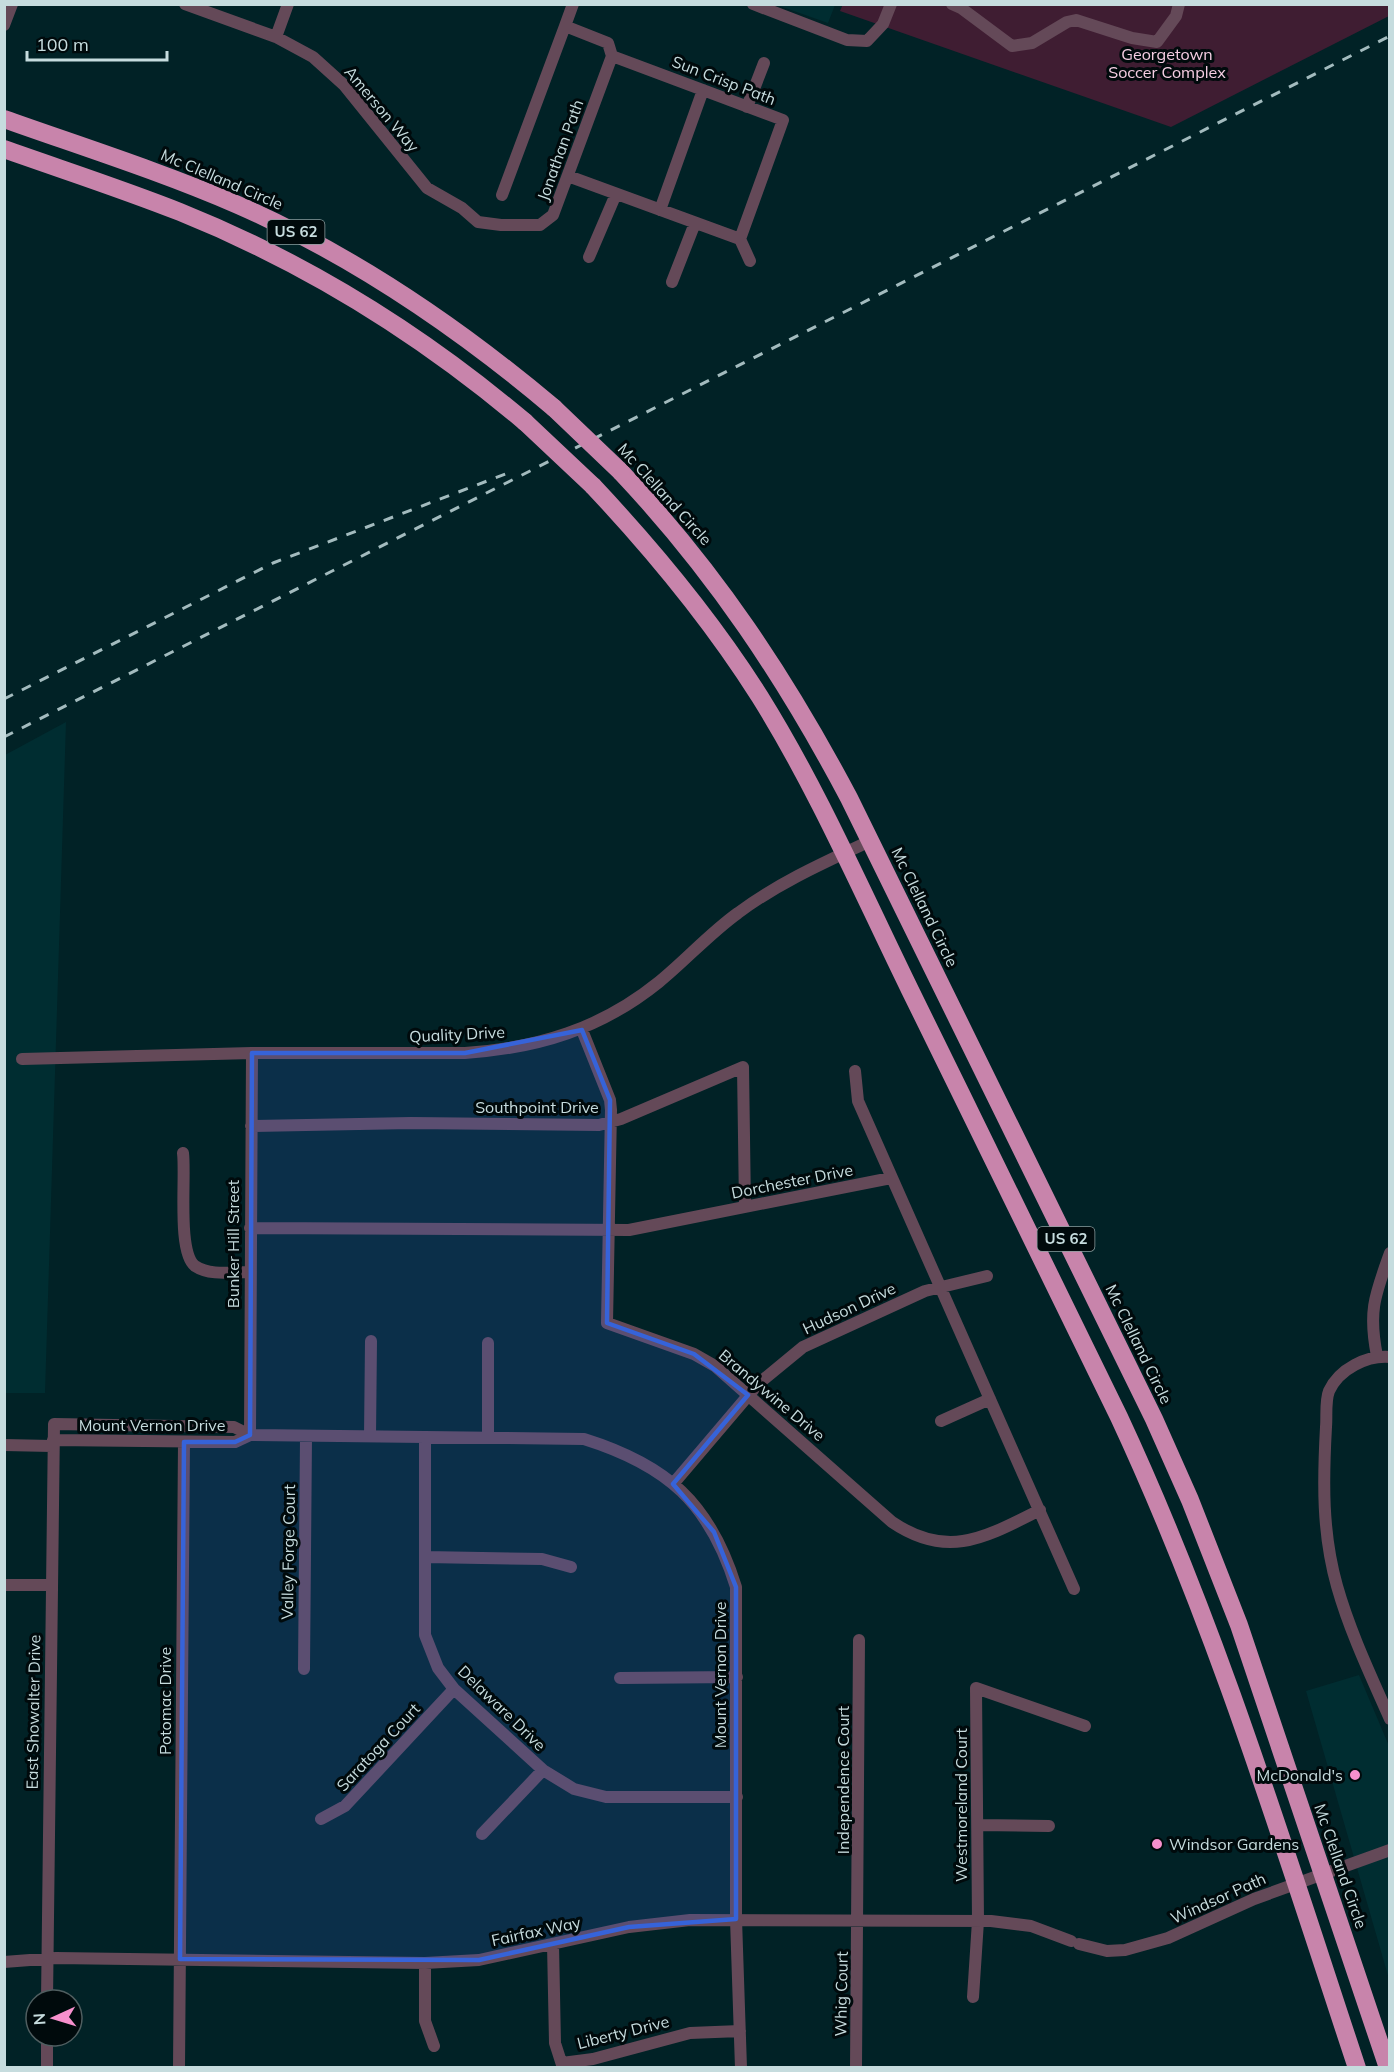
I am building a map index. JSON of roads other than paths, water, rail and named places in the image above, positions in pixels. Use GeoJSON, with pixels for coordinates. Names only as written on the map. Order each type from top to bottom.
{"type":"FeatureCollection","features":[{"type":"Feature","properties":{"kind":"highway","name":"Mc Clelland Circle"},"geometry":{"type":"LineString","coordinates":[[4,119],[185,183],[239,206],[316,243],[430,312],[489,355],[554,408],[621,472],[681,538],[760,643],[826,753],[1177,1470],[1236,1616],[1388,2067]]}},
{"type":"Feature","properties":{"kind":"highway","name":"US 62"},"geometry":{"type":"LineString","coordinates":[[4,149],[182,213],[309,272],[396,324],[460,370],[525,422],[593,486],[676,579],[723,642],[782,735],[843,853],[1156,1497],[1226,1678],[1357,2067]]}},
{"type":"Feature","properties":{"kind":"street"},"geometry":{"type":"LineString","coordinates":[[4,25],[12,4]]}},
{"type":"Feature","properties":{"kind":"street","name":"Amerson Way"},"geometry":{"type":"LineString","coordinates":[[185,4],[276,37],[313,57],[344,85],[427,188],[462,208],[478,222]]}},
{"type":"Feature","properties":{"kind":"street"},"geometry":{"type":"LineString","coordinates":[[276,37],[288,4]]}},
{"type":"Feature","properties":{"kind":"street"},"geometry":{"type":"LineString","coordinates":[[502,195],[573,4]]}},
{"type":"Feature","properties":{"kind":"street"},"geometry":{"type":"LineString","coordinates":[[753,4],[847,40],[867,40],[883,24],[891,4]]}},
{"type":"Feature","properties":{"kind":"street"},"geometry":{"type":"LineString","coordinates":[[952,4],[961,8],[1012,46],[1032,43],[1067,22],[1076,20],[1132,38],[1156,42],[1176,16],[1179,4]]}},
{"type":"Feature","properties":{"kind":"street","name":"Sun Crisp Path"},"geometry":{"type":"LineString","coordinates":[[565,26],[608,43],[612,56],[783,120],[740,239]]}},
{"type":"Feature","properties":{"kind":"street","name":"Jonathan Path"},"geometry":{"type":"LineString","coordinates":[[478,222],[501,225],[540,225],[553,215],[612,56]]}},
{"type":"Feature","properties":{"kind":"street"},"geometry":{"type":"LineString","coordinates":[[747,107],[764,63]]}},
{"type":"Feature","properties":{"kind":"street"},"geometry":{"type":"LineString","coordinates":[[660,210],[703,90]]}},
{"type":"Feature","properties":{"kind":"street"},"geometry":{"type":"LineString","coordinates":[[568,176],[740,239],[750,261]]}},
{"type":"Feature","properties":{"kind":"street"},"geometry":{"type":"LineString","coordinates":[[589,257],[616,194]]}},
{"type":"Feature","properties":{"kind":"street"},"geometry":{"type":"LineString","coordinates":[[672,282],[695,223]]}},
{"type":"Feature","properties":{"kind":"street","name":"Quality Drive"},"geometry":{"type":"LineString","coordinates":[[22,1059],[252,1053],[465,1053],[496,1051],[582,1030],[657,984],[738,912],[771,891],[870,841]]}},
{"type":"Feature","properties":{"kind":"street","name":"Brandywine Drive"},"geometry":{"type":"LineString","coordinates":[[582,1030],[610,1100],[607,1323],[694,1354],[715,1366],[892,1522],[908,1533],[937,1543],[966,1542],[992,1534],[1040,1510]]}},
{"type":"Feature","properties":{"kind":"street","name":"Bunker Hill Street"},"geometry":{"type":"LineString","coordinates":[[250,1435],[249,1272],[252,1053]]}},
{"type":"Feature","properties":{"kind":"street","name":"Southpoint Drive"},"geometry":{"type":"LineString","coordinates":[[251,1126],[411,1123],[599,1125],[743,1066],[744,1207]]}},
{"type":"Feature","properties":{"kind":"street"},"geometry":{"type":"LineString","coordinates":[[855,1071],[858,1101],[1074,1589]]}},
{"type":"Feature","properties":{"kind":"street"},"geometry":{"type":"LineString","coordinates":[[183,1153],[186,1172],[184,1238],[189,1258],[203,1270],[249,1272]]}},
{"type":"Feature","properties":{"kind":"street","name":"Dorchester Drive"},"geometry":{"type":"LineString","coordinates":[[250,1228],[629,1230],[891,1178]]}},
{"type":"Feature","properties":{"kind":"street"},"geometry":{"type":"LineString","coordinates":[[1389,1253],[1372,1311],[1383,1356],[1348,1369],[1335,1379],[1328,1394],[1322,1490],[1327,1539],[1337,1587],[1389,1719]]}},
{"type":"Feature","properties":{"kind":"street","name":"Hudson Drive"},"geometry":{"type":"LineString","coordinates":[[673,1484],[748,1395],[803,1347],[925,1291],[987,1276]]}},
{"type":"Feature","properties":{"kind":"street"},"geometry":{"type":"LineString","coordinates":[[370,1436],[371,1341]]}},
{"type":"Feature","properties":{"kind":"street"},"geometry":{"type":"LineString","coordinates":[[488,1342],[488,1437]]}},
{"type":"Feature","properties":{"kind":"street"},"geometry":{"type":"LineString","coordinates":[[941,1422],[990,1399]]}},
{"type":"Feature","properties":{"kind":"street","name":"Mount Vernon Drive"},"geometry":{"type":"LineString","coordinates":[[54,1424],[234,1427],[250,1435],[306,1437],[584,1439],[630,1456],[673,1484],[696,1508],[725,1551],[736,1587],[736,1919],[741,2067]]}},
{"type":"Feature","properties":{"kind":"street","name":"East Showalter Drive"},"geometry":{"type":"LineString","coordinates":[[47,1988],[54,1424]]}},
{"type":"Feature","properties":{"kind":"street","name":"Mount Vernon Drive"},"geometry":{"type":"LineString","coordinates":[[4,1446],[53,1443],[235,1442],[250,1435]]}},
{"type":"Feature","properties":{"kind":"street","name":"Valley Forge Court"},"geometry":{"type":"LineString","coordinates":[[304,1668],[306,1437]]}},
{"type":"Feature","properties":{"kind":"street","name":"Delaware Drive"},"geometry":{"type":"LineString","coordinates":[[425,1437],[425,1635],[438,1668],[454,1689],[543,1770],[574,1789],[606,1797],[736,1797]]}},
{"type":"Feature","properties":{"kind":"street","name":"Potomac Drive"},"geometry":{"type":"LineString","coordinates":[[179,2067],[184,1442]]}},
{"type":"Feature","properties":{"kind":"street"},"geometry":{"type":"LineString","coordinates":[[425,1557],[542,1560],[571,1567]]}},
{"type":"Feature","properties":{"kind":"street"},"geometry":{"type":"LineString","coordinates":[[4,1585],[51,1585]]}},
{"type":"Feature","properties":{"kind":"street","name":"Independence Court"},"geometry":{"type":"LineString","coordinates":[[859,1640],[859,1921]]}},
{"type":"Feature","properties":{"kind":"street"},"geometry":{"type":"LineString","coordinates":[[620,1678],[737,1677]]}},
{"type":"Feature","properties":{"kind":"street","name":"Westmoreland Court"},"geometry":{"type":"LineString","coordinates":[[974,1997],[978,1921],[976,1688],[1085,1726]]}},
{"type":"Feature","properties":{"kind":"street","name":"Saratoga Court"},"geometry":{"type":"LineString","coordinates":[[321,1819],[345,1806],[454,1689]]}},
{"type":"Feature","properties":{"kind":"street"},"geometry":{"type":"LineString","coordinates":[[482,1834],[543,1770]]}},
{"type":"Feature","properties":{"kind":"street"},"geometry":{"type":"LineString","coordinates":[[978,1825],[1049,1826]]}},
{"type":"Feature","properties":{"kind":"street","name":"Windsor Path"},"geometry":{"type":"LineString","coordinates":[[1125,1950],[1168,1938],[1296,1883],[1389,1850]]}},
{"type":"Feature","properties":{"kind":"street","name":"Fairfax Way"},"geometry":{"type":"LineString","coordinates":[[4,1962],[180,1959],[425,1963],[479,1960],[629,1927],[690,1920],[736,1919],[978,1921],[1031,1926],[1107,1951],[1125,1950]]}},
{"type":"Feature","properties":{"kind":"street","name":"Whig Court"},"geometry":{"type":"LineString","coordinates":[[856,2067],[859,1921]]}},
{"type":"Feature","properties":{"kind":"street","name":"Liberty Drive"},"geometry":{"type":"LineString","coordinates":[[554,1944],[555,2043],[563,2065],[690,2033],[740,2031]]}},
{"type":"Feature","properties":{"kind":"street"},"geometry":{"type":"LineString","coordinates":[[425,1963],[425,2021],[434,2046]]}},
{"type":"Feature","properties":{"kind":"street"},"geometry":{"type":"LineString","coordinates":[[46,2067],[47,2048]]}},
{"type":"Feature","properties":{"kind":"railway"},"geometry":{"type":"LineString","coordinates":[[4,737],[1390,36]]}},
{"type":"Feature","properties":{"kind":"railway"},"geometry":{"type":"LineString","coordinates":[[4,699],[273,563],[508,473]]}},
{"type":"Feature","properties":{"kind":"place","name":"McDonald's"},"geometry":{"type":"Point","coordinates":[1355,1775]}},
{"type":"Feature","properties":{"kind":"place","name":"Windsor Gardens"},"geometry":{"type":"Point","coordinates":[1157,1844]}},
{"type":"Feature","properties":{"kind":"park label","name":"Georgetown Soccer Complex"},"geometry":{"type":"Point","coordinates":[1167,63]}}]}
